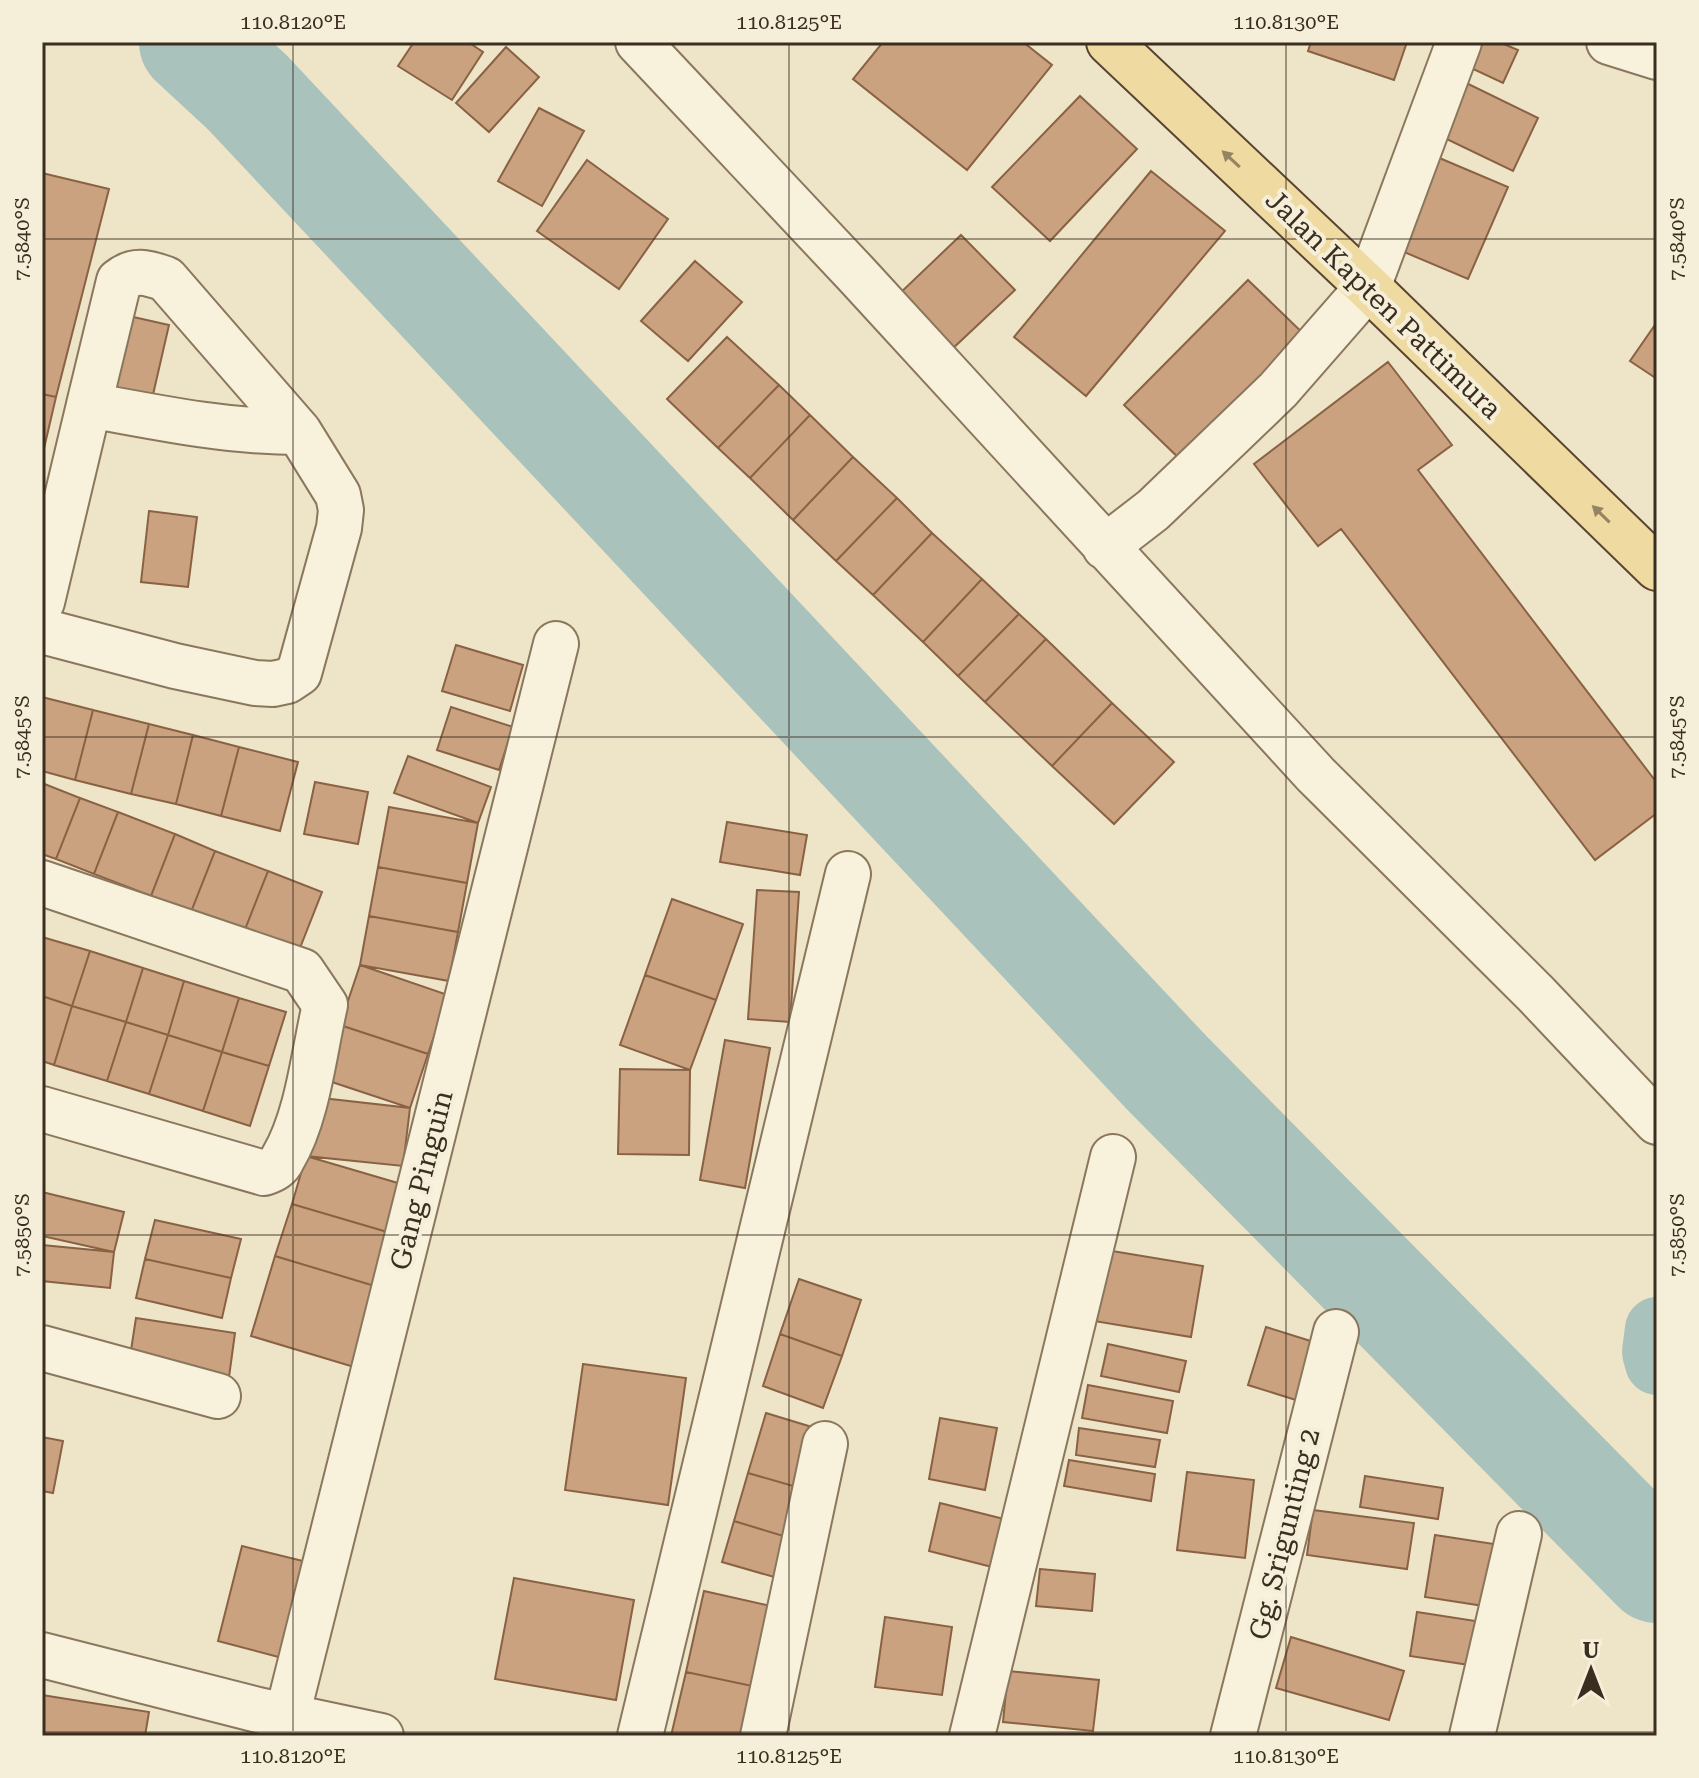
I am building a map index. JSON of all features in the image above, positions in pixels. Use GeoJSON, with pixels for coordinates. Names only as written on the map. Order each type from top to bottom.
{"type":"FeatureCollection","features":[{"type":"Feature","properties":{"kind":"main road","name":"Jalan Kapten Pattimura"},"geometry":{"type":"LineString","coordinates":[[1109,42],[1368,287],[1657,568]]}},
{"type":"Feature","properties":{"kind":"street"},"geometry":{"type":"LineString","coordinates":[[638,42],[857,275],[1316,775],[1537,995],[1651,1116]]}},
{"type":"Feature","properties":{"kind":"street"},"geometry":{"type":"LineString","coordinates":[[1105,547],[1153,510],[1278,390],[1368,287],[1459,42]]}},
{"type":"Feature","properties":{"kind":"street"},"geometry":{"type":"LineString","coordinates":[[1609,42],[1657,57]]}},
{"type":"Feature","properties":{"kind":"street"},"geometry":{"type":"LineString","coordinates":[[42,602],[119,281],[128,274],[144,272],[166,279],[299,432],[338,495],[341,510],[339,528],[299,673],[287,681],[255,683],[175,666],[42,631]]}},
{"type":"Feature","properties":{"kind":"street"},"geometry":{"type":"LineString","coordinates":[[89,405],[215,427],[299,432]]}},
{"type":"Feature","properties":{"kind":"street","name":"Gang Pinguin"},"geometry":{"type":"LineString","coordinates":[[265,1721],[556,644]]}},
{"type":"Feature","properties":{"kind":"street"},"geometry":{"type":"LineString","coordinates":[[640,1736],[848,874]]}},
{"type":"Feature","properties":{"kind":"street"},"geometry":{"type":"LineString","coordinates":[[42,883],[302,971],[325,1005],[296,1129],[283,1160],[274,1170],[264,1173],[42,1109]]}},
{"type":"Feature","properties":{"kind":"street"},"geometry":{"type":"LineString","coordinates":[[972,1736],[1113,1157]]}},
{"type":"Feature","properties":{"kind":"street","name":"Gg. Srigunting 2"},"geometry":{"type":"LineString","coordinates":[[1233,1736],[1336,1332]]}},
{"type":"Feature","properties":{"kind":"street"},"geometry":{"type":"LineString","coordinates":[[42,1348],[218,1396]]}},
{"type":"Feature","properties":{"kind":"street"},"geometry":{"type":"LineString","coordinates":[[763,1736],[825,1444]]}},
{"type":"Feature","properties":{"kind":"street"},"geometry":{"type":"LineString","coordinates":[[1472,1736],[1519,1534]]}},
{"type":"Feature","properties":{"kind":"street"},"geometry":{"type":"LineString","coordinates":[[42,1655],[265,1721],[381,1736]]}},
{"type":"Feature","properties":{"kind":"building"},"geometry":{"type":"Polygon","coordinates":[[[414,42],[468,42],[483,52],[452,100],[398,66],[414,42]]]}},
{"type":"Feature","properties":{"kind":"building"},"geometry":{"type":"Polygon","coordinates":[[[883,42],[1023,42],[1052,65],[967,170],[853,79],[883,42]]]}},
{"type":"Feature","properties":{"kind":"building"},"geometry":{"type":"Polygon","coordinates":[[[1311,42],[1407,42],[1394,80],[1308,51],[1311,42]]]}},
{"type":"Feature","properties":{"kind":"building"},"geometry":{"type":"Polygon","coordinates":[[[1482,42],[1499,42],[1518,50],[1503,83],[1471,68],[1482,42]]]}},
{"type":"Feature","properties":{"kind":"building"},"geometry":{"type":"Polygon","coordinates":[[[506,47],[539,77],[489,132],[456,103],[506,47]]]}},
{"type":"Feature","properties":{"kind":"building"},"geometry":{"type":"Polygon","coordinates":[[[1456,78],[1538,118],[1513,171],[1430,131],[1456,78]]]}},
{"type":"Feature","properties":{"kind":"building"},"geometry":{"type":"Polygon","coordinates":[[[1080,96],[1137,149],[1050,241],[992,187],[1080,96]]]}},
{"type":"Feature","properties":{"kind":"building"},"geometry":{"type":"Polygon","coordinates":[[[539,108],[584,131],[542,206],[498,181],[539,108]]]}},
{"type":"Feature","properties":{"kind":"building"},"geometry":{"type":"Polygon","coordinates":[[[1437,157],[1508,187],[1468,279],[1397,249],[1437,157]]]}},
{"type":"Feature","properties":{"kind":"building"},"geometry":{"type":"Polygon","coordinates":[[[587,160],[668,219],[619,289],[537,231],[587,160]]]}},
{"type":"Feature","properties":{"kind":"building"},"geometry":{"type":"Polygon","coordinates":[[[1151,171],[1225,231],[1086,396],[1014,337],[1151,171]]]}},
{"type":"Feature","properties":{"kind":"building"},"geometry":{"type":"Polygon","coordinates":[[[42,173],[109,189],[56,397],[42,394],[42,173]]]}},
{"type":"Feature","properties":{"kind":"building"},"geometry":{"type":"Polygon","coordinates":[[[961,235],[1015,290],[950,351],[897,296],[961,235]]]}},
{"type":"Feature","properties":{"kind":"building"},"geometry":{"type":"Polygon","coordinates":[[[695,261],[742,302],[688,361],[641,321],[695,261]]]}},
{"type":"Feature","properties":{"kind":"building"},"geometry":{"type":"Polygon","coordinates":[[[1248,280],[1311,341],[1187,466],[1124,405],[1248,280]]]}},
{"type":"Feature","properties":{"kind":"building"},"geometry":{"type":"Polygon","coordinates":[[[120,314],[169,325],[152,399],[104,388],[120,314]]]}},
{"type":"Feature","properties":{"kind":"building"},"geometry":{"type":"Polygon","coordinates":[[[1657,322],[1657,379],[1630,361],[1657,322]]]}},
{"type":"Feature","properties":{"kind":"building"},"geometry":{"type":"Polygon","coordinates":[[[727,337],[779,385],[718,448],[667,399],[727,337]]]}},
{"type":"Feature","properties":{"kind":"building"},"geometry":{"type":"Polygon","coordinates":[[[1388,362],[1452,445],[1418,470],[1657,783],[1657,813],[1595,860],[1341,529],[1318,546],[1254,464],[1388,362]]]}},
{"type":"Feature","properties":{"kind":"building"},"geometry":{"type":"Polygon","coordinates":[[[779,385],[810,415],[750,478],[718,448],[779,385]]]}},
{"type":"Feature","properties":{"kind":"building"},"geometry":{"type":"Polygon","coordinates":[[[42,394],[56,397],[42,457],[42,394]]]}},
{"type":"Feature","properties":{"kind":"building"},"geometry":{"type":"Polygon","coordinates":[[[810,415],[853,457],[793,520],[750,478],[810,415]]]}},
{"type":"Feature","properties":{"kind":"building"},"geometry":{"type":"Polygon","coordinates":[[[853,457],[897,498],[836,561],[793,520],[853,457]]]}},
{"type":"Feature","properties":{"kind":"building"},"geometry":{"type":"Polygon","coordinates":[[[897,498],[932,533],[873,595],[836,561],[897,498]]]}},
{"type":"Feature","properties":{"kind":"building"},"geometry":{"type":"Polygon","coordinates":[[[149,511],[197,517],[188,587],[141,582],[149,511]]]}},
{"type":"Feature","properties":{"kind":"building"},"geometry":{"type":"Polygon","coordinates":[[[932,533],[982,579],[923,642],[873,595],[932,533]]]}},
{"type":"Feature","properties":{"kind":"building"},"geometry":{"type":"Polygon","coordinates":[[[982,579],[1019,614],[958,676],[923,642],[982,579]]]}},
{"type":"Feature","properties":{"kind":"building"},"geometry":{"type":"Polygon","coordinates":[[[1019,614],[1046,639],[985,702],[958,676],[1019,614]]]}},
{"type":"Feature","properties":{"kind":"building"},"geometry":{"type":"Polygon","coordinates":[[[1046,639],[1112,703],[1052,766],[985,702],[1046,639]]]}},
{"type":"Feature","properties":{"kind":"building"},"geometry":{"type":"Polygon","coordinates":[[[456,645],[523,665],[510,711],[442,691],[456,645]]]}},
{"type":"Feature","properties":{"kind":"building"},"geometry":{"type":"Polygon","coordinates":[[[42,697],[93,710],[75,780],[42,771],[42,697]]]}},
{"type":"Feature","properties":{"kind":"building"},"geometry":{"type":"Polygon","coordinates":[[[1112,703],[1174,762],[1114,824],[1052,766],[1112,703]]]}},
{"type":"Feature","properties":{"kind":"building"},"geometry":{"type":"Polygon","coordinates":[[[451,707],[513,727],[499,770],[437,750],[451,707]]]}},
{"type":"Feature","properties":{"kind":"building"},"geometry":{"type":"Polygon","coordinates":[[[93,710],[149,724],[131,794],[75,780],[93,710]]]}},
{"type":"Feature","properties":{"kind":"building"},"geometry":{"type":"Polygon","coordinates":[[[149,724],[193,735],[176,804],[131,794],[149,724]]]}},
{"type":"Feature","properties":{"kind":"building"},"geometry":{"type":"Polygon","coordinates":[[[193,735],[239,747],[221,816],[176,804],[193,735]]]}},
{"type":"Feature","properties":{"kind":"building"},"geometry":{"type":"Polygon","coordinates":[[[239,747],[298,762],[280,831],[221,816],[239,747]]]}},
{"type":"Feature","properties":{"kind":"building"},"geometry":{"type":"Polygon","coordinates":[[[408,756],[491,787],[478,823],[394,793],[408,756]]]}},
{"type":"Feature","properties":{"kind":"building"},"geometry":{"type":"Polygon","coordinates":[[[315,782],[368,792],[358,844],[304,834],[315,782]]]}},
{"type":"Feature","properties":{"kind":"building"},"geometry":{"type":"Polygon","coordinates":[[[42,783],[80,798],[56,859],[42,854],[42,783]]]}},
{"type":"Feature","properties":{"kind":"building"},"geometry":{"type":"Polygon","coordinates":[[[80,798],[118,812],[94,874],[56,859],[80,798]]]}},
{"type":"Feature","properties":{"kind":"building"},"geometry":{"type":"Polygon","coordinates":[[[389,807],[478,823],[467,883],[378,867],[389,807]]]}},
{"type":"Feature","properties":{"kind":"building"},"geometry":{"type":"Polygon","coordinates":[[[118,812],[175,834],[151,896],[94,874],[118,812]]]}},
{"type":"Feature","properties":{"kind":"building"},"geometry":{"type":"Polygon","coordinates":[[[727,822],[807,835],[800,875],[720,862],[727,822]]]}},
{"type":"Feature","properties":{"kind":"building"},"geometry":{"type":"Polygon","coordinates":[[[175,834],[215,851],[191,912],[151,896],[175,834]]]}},
{"type":"Feature","properties":{"kind":"building"},"geometry":{"type":"Polygon","coordinates":[[[215,851],[268,871],[244,932],[191,912],[215,851]]]}},
{"type":"Feature","properties":{"kind":"building"},"geometry":{"type":"Polygon","coordinates":[[[378,867],[467,883],[458,932],[369,916],[378,867]]]}},
{"type":"Feature","properties":{"kind":"building"},"geometry":{"type":"Polygon","coordinates":[[[268,871],[322,892],[298,953],[244,932],[268,871]]]}},
{"type":"Feature","properties":{"kind":"building"},"geometry":{"type":"Polygon","coordinates":[[[757,890],[799,892],[790,1022],[748,1019],[757,890]]]}},
{"type":"Feature","properties":{"kind":"building"},"geometry":{"type":"Polygon","coordinates":[[[672,899],[743,924],[716,1000],[645,975],[672,899]]]}},
{"type":"Feature","properties":{"kind":"building"},"geometry":{"type":"Polygon","coordinates":[[[369,916],[458,932],[449,981],[360,965],[369,916]]]}},
{"type":"Feature","properties":{"kind":"building"},"geometry":{"type":"Polygon","coordinates":[[[42,937],[90,951],[72,1006],[42,996],[42,937]]]}},
{"type":"Feature","properties":{"kind":"building"},"geometry":{"type":"Polygon","coordinates":[[[90,951],[143,968],[126,1022],[72,1006],[90,951]]]}},
{"type":"Feature","properties":{"kind":"building"},"geometry":{"type":"Polygon","coordinates":[[[360,965],[448,995],[428,1054],[340,1025],[360,965]]]}},
{"type":"Feature","properties":{"kind":"building"},"geometry":{"type":"Polygon","coordinates":[[[143,968],[184,981],[168,1035],[126,1022],[143,968]]]}},
{"type":"Feature","properties":{"kind":"building"},"geometry":{"type":"Polygon","coordinates":[[[645,975],[716,1000],[690,1070],[620,1045],[645,975]]]}},
{"type":"Feature","properties":{"kind":"building"},"geometry":{"type":"Polygon","coordinates":[[[184,981],[239,998],[222,1052],[168,1035],[184,981]]]}},
{"type":"Feature","properties":{"kind":"building"},"geometry":{"type":"Polygon","coordinates":[[[42,996],[72,1006],[54,1065],[42,1061],[42,996]]]}},
{"type":"Feature","properties":{"kind":"building"},"geometry":{"type":"Polygon","coordinates":[[[239,998],[286,1012],[269,1066],[222,1052],[239,998]]]}},
{"type":"Feature","properties":{"kind":"building"},"geometry":{"type":"Polygon","coordinates":[[[72,1006],[126,1022],[107,1081],[54,1065],[72,1006]]]}},
{"type":"Feature","properties":{"kind":"building"},"geometry":{"type":"Polygon","coordinates":[[[126,1022],[168,1035],[149,1094],[107,1081],[126,1022]]]}},
{"type":"Feature","properties":{"kind":"building"},"geometry":{"type":"Polygon","coordinates":[[[340,1025],[428,1054],[410,1108],[323,1079],[340,1025]]]}},
{"type":"Feature","properties":{"kind":"building"},"geometry":{"type":"Polygon","coordinates":[[[168,1035],[222,1052],[203,1111],[149,1094],[168,1035]]]}},
{"type":"Feature","properties":{"kind":"building"},"geometry":{"type":"Polygon","coordinates":[[[725,1040],[770,1048],[745,1188],[700,1180],[725,1040]]]}},
{"type":"Feature","properties":{"kind":"building"},"geometry":{"type":"Polygon","coordinates":[[[222,1052],[269,1066],[250,1126],[203,1111],[222,1052]]]}},
{"type":"Feature","properties":{"kind":"building"},"geometry":{"type":"Polygon","coordinates":[[[620,1069],[690,1070],[689,1155],[618,1154],[620,1069]]]}},
{"type":"Feature","properties":{"kind":"building"},"geometry":{"type":"Polygon","coordinates":[[[313,1097],[410,1108],[403,1166],[306,1156],[313,1097]]]}},
{"type":"Feature","properties":{"kind":"building"},"geometry":{"type":"Polygon","coordinates":[[[306,1156],[408,1186],[394,1234],[292,1204],[306,1156]]]}},
{"type":"Feature","properties":{"kind":"building"},"geometry":{"type":"Polygon","coordinates":[[[42,1192],[124,1212],[114,1252],[42,1236],[42,1192]]]}},
{"type":"Feature","properties":{"kind":"building"},"geometry":{"type":"Polygon","coordinates":[[[292,1204],[394,1234],[378,1287],[275,1256],[292,1204]]]}},
{"type":"Feature","properties":{"kind":"building"},"geometry":{"type":"Polygon","coordinates":[[[155,1220],[241,1239],[231,1278],[145,1259],[155,1220]]]}},
{"type":"Feature","properties":{"kind":"building"},"geometry":{"type":"Polygon","coordinates":[[[42,1245],[114,1252],[110,1288],[42,1281],[42,1245]]]}},
{"type":"Feature","properties":{"kind":"building"},"geometry":{"type":"Polygon","coordinates":[[[1106,1250],[1203,1266],[1191,1337],[1094,1321],[1106,1250]]]}},
{"type":"Feature","properties":{"kind":"building"},"geometry":{"type":"Polygon","coordinates":[[[275,1256],[378,1287],[354,1367],[251,1336],[275,1256]]]}},
{"type":"Feature","properties":{"kind":"building"},"geometry":{"type":"Polygon","coordinates":[[[145,1259],[231,1278],[222,1318],[136,1298],[145,1259]]]}},
{"type":"Feature","properties":{"kind":"building"},"geometry":{"type":"Polygon","coordinates":[[[799,1279],[861,1300],[842,1356],[780,1334],[799,1279]]]}},
{"type":"Feature","properties":{"kind":"building"},"geometry":{"type":"Polygon","coordinates":[[[136,1318],[235,1333],[229,1377],[129,1363],[136,1318]]]}},
{"type":"Feature","properties":{"kind":"building"},"geometry":{"type":"Polygon","coordinates":[[[1266,1327],[1317,1343],[1299,1401],[1248,1385],[1266,1327]]]}},
{"type":"Feature","properties":{"kind":"building"},"geometry":{"type":"Polygon","coordinates":[[[780,1334],[842,1356],[823,1408],[763,1386],[780,1334]]]}},
{"type":"Feature","properties":{"kind":"building"},"geometry":{"type":"Polygon","coordinates":[[[1108,1344],[1186,1361],[1179,1392],[1101,1376],[1108,1344]]]}},
{"type":"Feature","properties":{"kind":"building"},"geometry":{"type":"Polygon","coordinates":[[[583,1364],[686,1378],[668,1505],[565,1490],[583,1364]]]}},
{"type":"Feature","properties":{"kind":"building"},"geometry":{"type":"Polygon","coordinates":[[[1088,1385],[1173,1401],[1167,1433],[1082,1418],[1088,1385]]]}},
{"type":"Feature","properties":{"kind":"building"},"geometry":{"type":"Polygon","coordinates":[[[766,1413],[825,1431],[807,1490],[748,1473],[766,1413]]]}},
{"type":"Feature","properties":{"kind":"building"},"geometry":{"type":"Polygon","coordinates":[[[940,1418],[997,1428],[985,1490],[929,1479],[940,1418]]]}},
{"type":"Feature","properties":{"kind":"building"},"geometry":{"type":"Polygon","coordinates":[[[1079,1428],[1160,1440],[1155,1467],[1076,1455],[1079,1428]]]}},
{"type":"Feature","properties":{"kind":"building"},"geometry":{"type":"Polygon","coordinates":[[[42,1437],[63,1441],[53,1493],[42,1491],[42,1437]]]}},
{"type":"Feature","properties":{"kind":"building"},"geometry":{"type":"Polygon","coordinates":[[[1069,1460],[1155,1474],[1151,1501],[1064,1486],[1069,1460]]]}},
{"type":"Feature","properties":{"kind":"building"},"geometry":{"type":"Polygon","coordinates":[[[1187,1472],[1254,1480],[1245,1558],[1177,1550],[1187,1472]]]}},
{"type":"Feature","properties":{"kind":"building"},"geometry":{"type":"Polygon","coordinates":[[[748,1473],[807,1490],[793,1539],[734,1521],[748,1473]]]}},
{"type":"Feature","properties":{"kind":"building"},"geometry":{"type":"Polygon","coordinates":[[[1365,1476],[1443,1488],[1438,1519],[1360,1507],[1365,1476]]]}},
{"type":"Feature","properties":{"kind":"building"},"geometry":{"type":"Polygon","coordinates":[[[940,1503],[1004,1519],[992,1567],[929,1551],[940,1503]]]}},
{"type":"Feature","properties":{"kind":"building"},"geometry":{"type":"Polygon","coordinates":[[[1313,1510],[1414,1523],[1407,1569],[1307,1555],[1313,1510]]]}},
{"type":"Feature","properties":{"kind":"building"},"geometry":{"type":"Polygon","coordinates":[[[734,1521],[793,1539],[781,1579],[722,1562],[734,1521]]]}},
{"type":"Feature","properties":{"kind":"building"},"geometry":{"type":"Polygon","coordinates":[[[1435,1535],[1494,1544],[1484,1606],[1425,1597],[1435,1535]]]}},
{"type":"Feature","properties":{"kind":"building"},"geometry":{"type":"Polygon","coordinates":[[[242,1546],[311,1563],[286,1659],[218,1641],[242,1546]]]}},
{"type":"Feature","properties":{"kind":"building"},"geometry":{"type":"Polygon","coordinates":[[[1040,1569],[1095,1574],[1092,1611],[1036,1606],[1040,1569]]]}},
{"type":"Feature","properties":{"kind":"building"},"geometry":{"type":"Polygon","coordinates":[[[514,1578],[634,1600],[616,1700],[495,1679],[514,1578]]]}},
{"type":"Feature","properties":{"kind":"building"},"geometry":{"type":"Polygon","coordinates":[[[704,1591],[784,1609],[766,1689],[686,1672],[704,1591]]]}},
{"type":"Feature","properties":{"kind":"building"},"geometry":{"type":"Polygon","coordinates":[[[1417,1612],[1482,1622],[1476,1666],[1410,1656],[1417,1612]]]}},
{"type":"Feature","properties":{"kind":"building"},"geometry":{"type":"Polygon","coordinates":[[[885,1617],[952,1627],[942,1695],[875,1687],[885,1617]]]}},
{"type":"Feature","properties":{"kind":"building"},"geometry":{"type":"Polygon","coordinates":[[[1291,1637],[1404,1671],[1389,1720],[1276,1688],[1291,1637]]]}},
{"type":"Feature","properties":{"kind":"building"},"geometry":{"type":"Polygon","coordinates":[[[1008,1671],[1099,1680],[1093,1731],[1003,1722],[1008,1671]]]}},
{"type":"Feature","properties":{"kind":"building"},"geometry":{"type":"Polygon","coordinates":[[[686,1672],[766,1689],[755,1736],[671,1736],[686,1672]]]}},
{"type":"Feature","properties":{"kind":"building"},"geometry":{"type":"Polygon","coordinates":[[[42,1695],[149,1712],[145,1736],[42,1736],[42,1695]]]}},
{"type":"Feature","properties":{"kind":"waterway"},"geometry":{"type":"LineString","coordinates":[[193,42],[247,92],[1167,1073],[1657,1569]]}},
{"type":"Feature","properties":{"kind":"waterway"},"geometry":{"type":"LineString","coordinates":[[1657,1329],[1654,1352],[1657,1363]]}}]}
